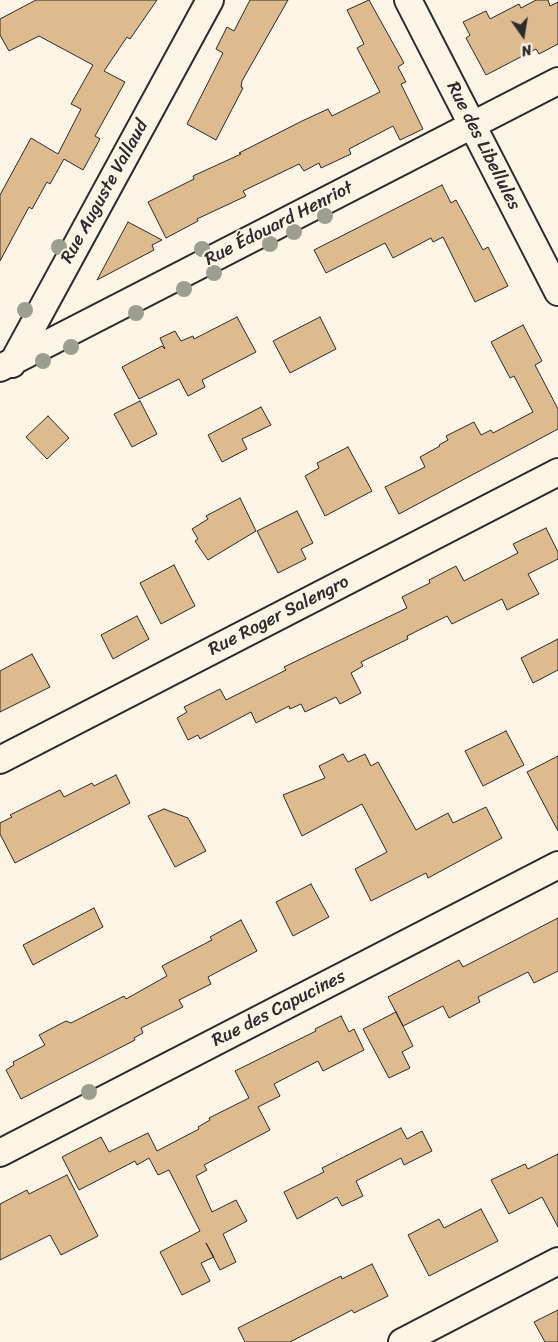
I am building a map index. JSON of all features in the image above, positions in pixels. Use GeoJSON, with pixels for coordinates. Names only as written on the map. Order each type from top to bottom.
{"type":"FeatureCollection","features":[{"type":"Feature","properties":{"kind":"street","name":"Rue Auguste Vallaud"},"geometry":{"type":"LineString","coordinates":[[0,384],[6,365],[210,0]]}},
{"type":"Feature","properties":{"kind":"street","name":"Rue des Libellules"},"geometry":{"type":"LineString","coordinates":[[408,0],[558,292]]}},
{"type":"Feature","properties":{"kind":"street","name":"Rue Édouard Henriot"},"geometry":{"type":"LineString","coordinates":[[6,365],[558,81]]}},
{"type":"Feature","properties":{"kind":"street","name":"Rue Roger Salengro"},"geometry":{"type":"LineString","coordinates":[[0,760],[558,472]]}},
{"type":"Feature","properties":{"kind":"street","name":"Rue des Capucines"},"geometry":{"type":"LineString","coordinates":[[0,1154],[558,865]]}},
{"type":"Feature","properties":{"kind":"street"},"geometry":{"type":"LineString","coordinates":[[402,1342],[558,1261]]}},
{"type":"Feature","properties":{"kind":"building"},"geometry":{"type":"Polygon","coordinates":[[[36,0],[157,0],[130,39],[127,37],[104,71],[125,82],[95,136],[100,139],[83,170],[64,159],[50,184],[47,182],[32,209],[29,207],[0,261],[0,195],[31,138],[58,154],[81,109],[71,104],[93,65],[39,36],[9,51],[0,35],[0,19],[36,0]]]}},
{"type":"Feature","properties":{"kind":"building"},"geometry":{"type":"Polygon","coordinates":[[[250,0],[288,0],[242,81],[241,87],[243,88],[216,140],[187,124],[223,53],[216,49],[227,27],[234,31],[250,0]]]}},
{"type":"Feature","properties":{"kind":"building"},"geometry":{"type":"Polygon","coordinates":[[[369,0],[404,63],[398,67],[406,82],[401,84],[423,129],[400,140],[393,126],[349,149],[351,154],[321,168],[319,163],[304,171],[299,164],[243,191],[246,196],[197,219],[198,221],[166,238],[148,202],[194,179],[193,176],[241,154],[239,153],[302,121],[328,109],[332,116],[380,92],[357,48],[364,44],[347,10],[369,0]]]}},
{"type":"Feature","properties":{"kind":"building"},"geometry":{"type":"Polygon","coordinates":[[[536,0],[548,0],[550,6],[558,2],[558,44],[539,54],[536,49],[486,75],[466,38],[470,35],[463,22],[486,11],[490,19],[519,4],[521,8],[536,0]]]}},
{"type":"Feature","properties":{"kind":"building"},"geometry":{"type":"Polygon","coordinates":[[[442,185],[451,203],[456,200],[483,250],[488,247],[508,286],[475,302],[443,237],[433,242],[431,238],[393,258],[385,243],[326,273],[314,250],[442,185]]]}},
{"type":"Feature","properties":{"kind":"building"},"geometry":{"type":"Polygon","coordinates":[[[128,222],[162,240],[152,245],[154,250],[97,280],[128,222]]]}},
{"type":"Feature","properties":{"kind":"building"},"geometry":{"type":"Polygon","coordinates":[[[237,317],[256,352],[202,380],[205,387],[188,396],[179,379],[139,399],[122,367],[162,346],[165,349],[160,338],[175,331],[181,341],[193,336],[194,339],[237,317]]]}},
{"type":"Feature","properties":{"kind":"building"},"geometry":{"type":"Polygon","coordinates":[[[320,317],[336,349],[290,373],[273,341],[320,317]]]}},
{"type":"Feature","properties":{"kind":"building"},"geometry":{"type":"Polygon","coordinates":[[[523,325],[542,361],[535,365],[558,409],[558,429],[399,514],[385,487],[425,467],[420,457],[448,440],[446,436],[474,422],[481,435],[491,430],[493,433],[533,412],[514,376],[510,378],[491,342],[523,325]]]}},
{"type":"Feature","properties":{"kind":"building"},"geometry":{"type":"Polygon","coordinates":[[[140,401],[157,434],[132,447],[114,414],[140,401]]]}},
{"type":"Feature","properties":{"kind":"building"},"geometry":{"type":"Polygon","coordinates":[[[261,407],[271,425],[242,439],[247,449],[222,462],[208,435],[261,407]]]}},
{"type":"Feature","properties":{"kind":"building"},"geometry":{"type":"Polygon","coordinates":[[[48,416],[69,438],[47,459],[26,437],[48,416]]]}},
{"type":"Feature","properties":{"kind":"building"},"geometry":{"type":"Polygon","coordinates":[[[348,447],[372,491],[325,516],[305,476],[319,468],[317,463],[348,447]]]}},
{"type":"Feature","properties":{"kind":"building"},"geometry":{"type":"Polygon","coordinates":[[[240,498],[256,531],[208,560],[195,541],[198,539],[192,529],[208,519],[206,516],[240,498]]]}},
{"type":"Feature","properties":{"kind":"building"},"geometry":{"type":"Polygon","coordinates":[[[297,511],[313,543],[301,549],[306,559],[278,573],[257,531],[297,511]]]}},
{"type":"Feature","properties":{"kind":"building"},"geometry":{"type":"Polygon","coordinates":[[[546,528],[558,552],[558,559],[528,574],[539,594],[507,610],[502,599],[452,624],[447,616],[407,636],[408,639],[361,662],[363,666],[351,673],[361,693],[340,704],[336,697],[305,712],[301,704],[290,709],[289,706],[256,723],[251,712],[200,739],[198,735],[188,740],[177,718],[187,712],[184,707],[220,689],[226,700],[286,670],[284,667],[407,608],[402,597],[430,583],[429,580],[456,566],[464,581],[518,553],[513,544],[546,528]]]}},
{"type":"Feature","properties":{"kind":"building"},"geometry":{"type":"Polygon","coordinates":[[[174,565],[195,606],[161,624],[140,583],[174,565]]]}},
{"type":"Feature","properties":{"kind":"building"},"geometry":{"type":"Polygon","coordinates":[[[137,616],[149,639],[113,659],[101,635],[137,616]]]}},
{"type":"Feature","properties":{"kind":"building"},"geometry":{"type":"Polygon","coordinates":[[[558,639],[558,670],[533,683],[521,658],[558,639]]]}},
{"type":"Feature","properties":{"kind":"building"},"geometry":{"type":"Polygon","coordinates":[[[32,654],[50,687],[0,712],[0,671],[32,654]]]}},
{"type":"Feature","properties":{"kind":"building"},"geometry":{"type":"Polygon","coordinates":[[[506,731],[524,765],[483,786],[465,751],[506,731]]]}},
{"type":"Feature","properties":{"kind":"building"},"geometry":{"type":"Polygon","coordinates":[[[343,754],[348,762],[365,754],[371,766],[378,762],[416,830],[448,813],[453,823],[486,807],[502,838],[428,878],[426,873],[371,901],[355,869],[387,852],[362,804],[302,836],[283,795],[325,778],[319,766],[343,754]]]}},
{"type":"Feature","properties":{"kind":"building"},"geometry":{"type":"Polygon","coordinates":[[[558,756],[558,831],[527,772],[558,756]]]}},
{"type":"Feature","properties":{"kind":"building"},"geometry":{"type":"Polygon","coordinates":[[[116,775],[130,803],[15,863],[0,834],[0,823],[12,817],[10,815],[60,790],[64,797],[92,783],[94,786],[116,775]]]}},
{"type":"Feature","properties":{"kind":"building"},"geometry":{"type":"Polygon","coordinates":[[[164,809],[188,818],[206,851],[175,867],[148,816],[164,809]]]}},
{"type":"Feature","properties":{"kind":"building"},"geometry":{"type":"Polygon","coordinates":[[[311,884],[329,917],[293,936],[276,902],[311,884]]]}},
{"type":"Feature","properties":{"kind":"building"},"geometry":{"type":"Polygon","coordinates":[[[94,908],[103,927],[33,965],[23,945],[94,908]]]}},
{"type":"Feature","properties":{"kind":"building"},"geometry":{"type":"Polygon","coordinates":[[[558,918],[558,971],[534,983],[528,972],[478,997],[480,1002],[449,1018],[443,1006],[403,1026],[388,997],[459,960],[463,967],[558,918]]]}},
{"type":"Feature","properties":{"kind":"building"},"geometry":{"type":"Polygon","coordinates":[[[241,920],[257,951],[208,977],[211,984],[179,1000],[183,1007],[141,1028],[143,1033],[134,1038],[135,1040],[21,1099],[6,1070],[14,1065],[13,1062],[45,1045],[39,1035],[66,1021],[71,1023],[124,996],[126,999],[167,976],[162,966],[212,940],[210,937],[241,920]]]}},
{"type":"Feature","properties":{"kind":"building"},"geometry":{"type":"Polygon","coordinates":[[[396,1012],[413,1046],[402,1052],[410,1068],[389,1078],[363,1029],[396,1012]]]}},
{"type":"Feature","properties":{"kind":"building"},"geometry":{"type":"Polygon","coordinates":[[[341,1016],[349,1032],[354,1029],[364,1050],[323,1071],[318,1061],[274,1084],[280,1096],[258,1107],[270,1130],[204,1165],[207,1170],[196,1176],[212,1212],[236,1200],[247,1221],[223,1234],[236,1262],[220,1270],[213,1257],[201,1263],[210,1281],[182,1295],[160,1252],[200,1231],[169,1170],[158,1175],[149,1158],[137,1165],[135,1161],[79,1190],[62,1157],[101,1137],[109,1152],[148,1133],[157,1151],[199,1129],[198,1127],[210,1120],[209,1118],[249,1098],[235,1071],[316,1031],[315,1029],[341,1016]]]}},
{"type":"Feature","properties":{"kind":"building"},"geometry":{"type":"Polygon","coordinates":[[[401,1128],[407,1139],[422,1131],[432,1151],[404,1165],[401,1158],[356,1181],[363,1196],[342,1206],[337,1197],[297,1219],[284,1192],[324,1172],[322,1168],[401,1128]]]}},
{"type":"Feature","properties":{"kind":"building"},"geometry":{"type":"Polygon","coordinates":[[[558,1154],[558,1227],[542,1197],[509,1214],[491,1180],[525,1164],[528,1169],[558,1154]]]}},
{"type":"Feature","properties":{"kind":"building"},"geometry":{"type":"Polygon","coordinates":[[[67,1175],[98,1236],[61,1255],[50,1235],[0,1260],[0,1204],[27,1190],[29,1194],[67,1175]]]}},
{"type":"Feature","properties":{"kind":"building"},"geometry":{"type":"Polygon","coordinates":[[[481,1209],[498,1241],[429,1276],[408,1235],[439,1219],[444,1228],[481,1209]]]}},
{"type":"Feature","properties":{"kind":"building"},"geometry":{"type":"Polygon","coordinates":[[[372,1264],[388,1296],[354,1313],[352,1310],[290,1342],[245,1342],[238,1328],[341,1276],[342,1279],[372,1264]]]}},
{"type":"Feature","properties":{"kind":"building"},"geometry":{"type":"Polygon","coordinates":[[[558,1310],[558,1342],[545,1342],[534,1322],[558,1310]]]}}]}
